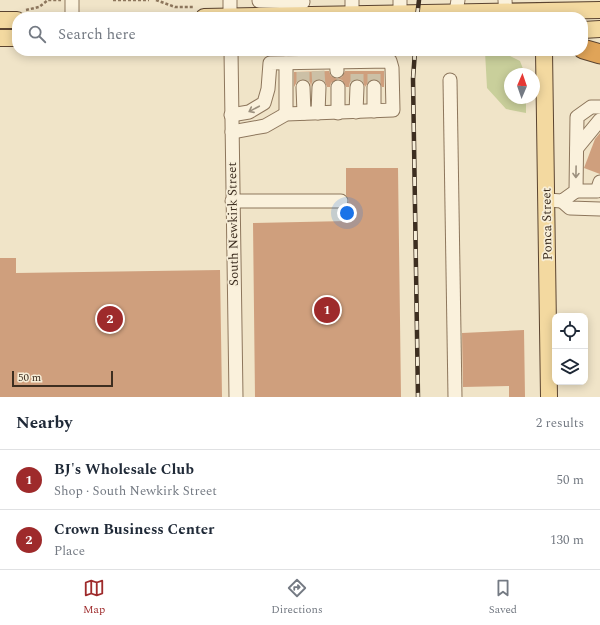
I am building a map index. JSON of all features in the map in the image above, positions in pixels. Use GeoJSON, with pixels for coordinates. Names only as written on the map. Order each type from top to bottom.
{"type":"FeatureCollection","features":[{"type":"Feature","properties":{"kind":"highway"},"geometry":{"type":"LineString","coordinates":[[588,50],[600,54]]}},
{"type":"Feature","properties":{"kind":"main road"},"geometry":{"type":"LineString","coordinates":[[243,12],[259,6],[303,9],[316,12]]}},
{"type":"Feature","properties":{"kind":"main road"},"geometry":{"type":"LineString","coordinates":[[342,12],[352,7],[400,10],[600,10]]}},
{"type":"Feature","properties":{"kind":"main road"},"geometry":{"type":"LineString","coordinates":[[588,30],[600,29]]}},
{"type":"Feature","properties":{"kind":"main road"},"geometry":{"type":"LineString","coordinates":[[0,38],[12,38]]}},
{"type":"Feature","properties":{"kind":"main road","name":"Ponca Street"},"geometry":{"type":"LineString","coordinates":[[544,56],[554,200],[549,397]]}},
{"type":"Feature","properties":{"kind":"street"},"geometry":{"type":"LineString","coordinates":[[72,0],[72,12]]}},
{"type":"Feature","properties":{"kind":"street"},"geometry":{"type":"LineString","coordinates":[[230,0],[230,12]]}},
{"type":"Feature","properties":{"kind":"street","name":"South Newkirk Street"},"geometry":{"type":"LineString","coordinates":[[231,56],[236,397]]}},
{"type":"Feature","properties":{"kind":"street"},"geometry":{"type":"LineString","coordinates":[[232,115],[249,112],[264,103],[268,88],[270,63],[286,63],[303,67],[318,66],[337,61],[358,66],[374,66],[390,61],[392,68],[393,110],[286,114],[265,126],[232,132]]}},
{"type":"Feature","properties":{"kind":"street"},"geometry":{"type":"LineString","coordinates":[[286,63],[286,114]]}},
{"type":"Feature","properties":{"kind":"street"},"geometry":{"type":"LineString","coordinates":[[450,80],[455,397]]}},
{"type":"Feature","properties":{"kind":"street"},"geometry":{"type":"LineString","coordinates":[[303,87],[304,113]]}},
{"type":"Feature","properties":{"kind":"street"},"geometry":{"type":"LineString","coordinates":[[318,87],[318,113]]}},
{"type":"Feature","properties":{"kind":"street"},"geometry":{"type":"LineString","coordinates":[[338,87],[338,113]]}},
{"type":"Feature","properties":{"kind":"street"},"geometry":{"type":"LineString","coordinates":[[356,112],[357,87]]}},
{"type":"Feature","properties":{"kind":"street"},"geometry":{"type":"LineString","coordinates":[[374,87],[374,111]]}},
{"type":"Feature","properties":{"kind":"street"},"geometry":{"type":"LineString","coordinates":[[576,191],[577,117],[591,107],[600,107]]}},
{"type":"Feature","properties":{"kind":"street"},"geometry":{"type":"LineString","coordinates":[[577,148],[600,120]]}},
{"type":"Feature","properties":{"kind":"street"},"geometry":{"type":"LineString","coordinates":[[554,200],[576,191],[597,191],[600,182]]}},
{"type":"Feature","properties":{"kind":"street"},"geometry":{"type":"LineString","coordinates":[[554,200],[570,208],[600,210]]}},
{"type":"Feature","properties":{"kind":"street"},"geometry":{"type":"LineString","coordinates":[[232,201],[341,201]]}},
{"type":"Feature","properties":{"kind":"path"},"geometry":{"type":"LineString","coordinates":[[25,12],[38,7],[48,0],[64,0]]}},
{"type":"Feature","properties":{"kind":"path"},"geometry":{"type":"LineString","coordinates":[[113,0],[149,0]]}},
{"type":"Feature","properties":{"kind":"green space"},"geometry":{"type":"Polygon","coordinates":[[[485,56],[510,56],[520,61],[523,68],[504,68],[504,104],[526,104],[526,113],[506,109],[487,88],[485,56]]]}},
{"type":"Feature","properties":{"kind":"building"},"geometry":{"type":"Polygon","coordinates":[[[329,71],[331,76],[337,79],[342,77],[345,71],[384,71],[384,87],[382,87],[378,80],[374,79],[370,80],[365,87],[362,80],[357,79],[350,82],[349,87],[346,87],[342,80],[338,79],[331,83],[330,87],[327,87],[324,80],[319,79],[312,82],[311,87],[310,82],[303,79],[298,80],[294,87],[294,72],[329,71]]]}},
{"type":"Feature","properties":{"kind":"building"},"geometry":{"type":"Polygon","coordinates":[[[600,133],[600,174],[584,168],[595,139],[600,133]]]}},
{"type":"Feature","properties":{"kind":"building"},"geometry":{"type":"Polygon","coordinates":[[[346,168],[398,168],[401,397],[255,397],[253,223],[347,221],[346,207],[349,201],[346,195],[346,168]]]}},
{"type":"Feature","properties":{"kind":"building"},"geometry":{"type":"Polygon","coordinates":[[[0,258],[16,258],[16,273],[220,270],[222,397],[0,397],[0,258]]]}},
{"type":"Feature","properties":{"kind":"building"},"geometry":{"type":"Polygon","coordinates":[[[524,330],[525,397],[509,397],[509,386],[463,387],[462,333],[524,330]]]}},
{"type":"Feature","properties":{"kind":"tunnel"},"geometry":{"type":"LineString","coordinates":[[318,71],[319,87]]}},
{"type":"Feature","properties":{"kind":"tunnel"},"geometry":{"type":"LineString","coordinates":[[357,71],[357,87]]}},
{"type":"Feature","properties":{"kind":"tunnel"},"geometry":{"type":"LineString","coordinates":[[374,71],[374,87]]}},
{"type":"Feature","properties":{"kind":"tunnel"},"geometry":{"type":"LineString","coordinates":[[303,72],[303,87]]}},
{"type":"Feature","properties":{"kind":"railway"},"geometry":{"type":"LineString","coordinates":[[418,12],[419,0]]}},
{"type":"Feature","properties":{"kind":"railway"},"geometry":{"type":"LineString","coordinates":[[415,56],[413,79],[418,397]]}},
{"type":"Feature","properties":{"kind":"place","name":"BJ's Wholesale Club"},"geometry":{"type":"Point","coordinates":[327,310]}},
{"type":"Feature","properties":{"kind":"place","name":"Crown Business Center"},"geometry":{"type":"Point","coordinates":[110,319]}}]}
